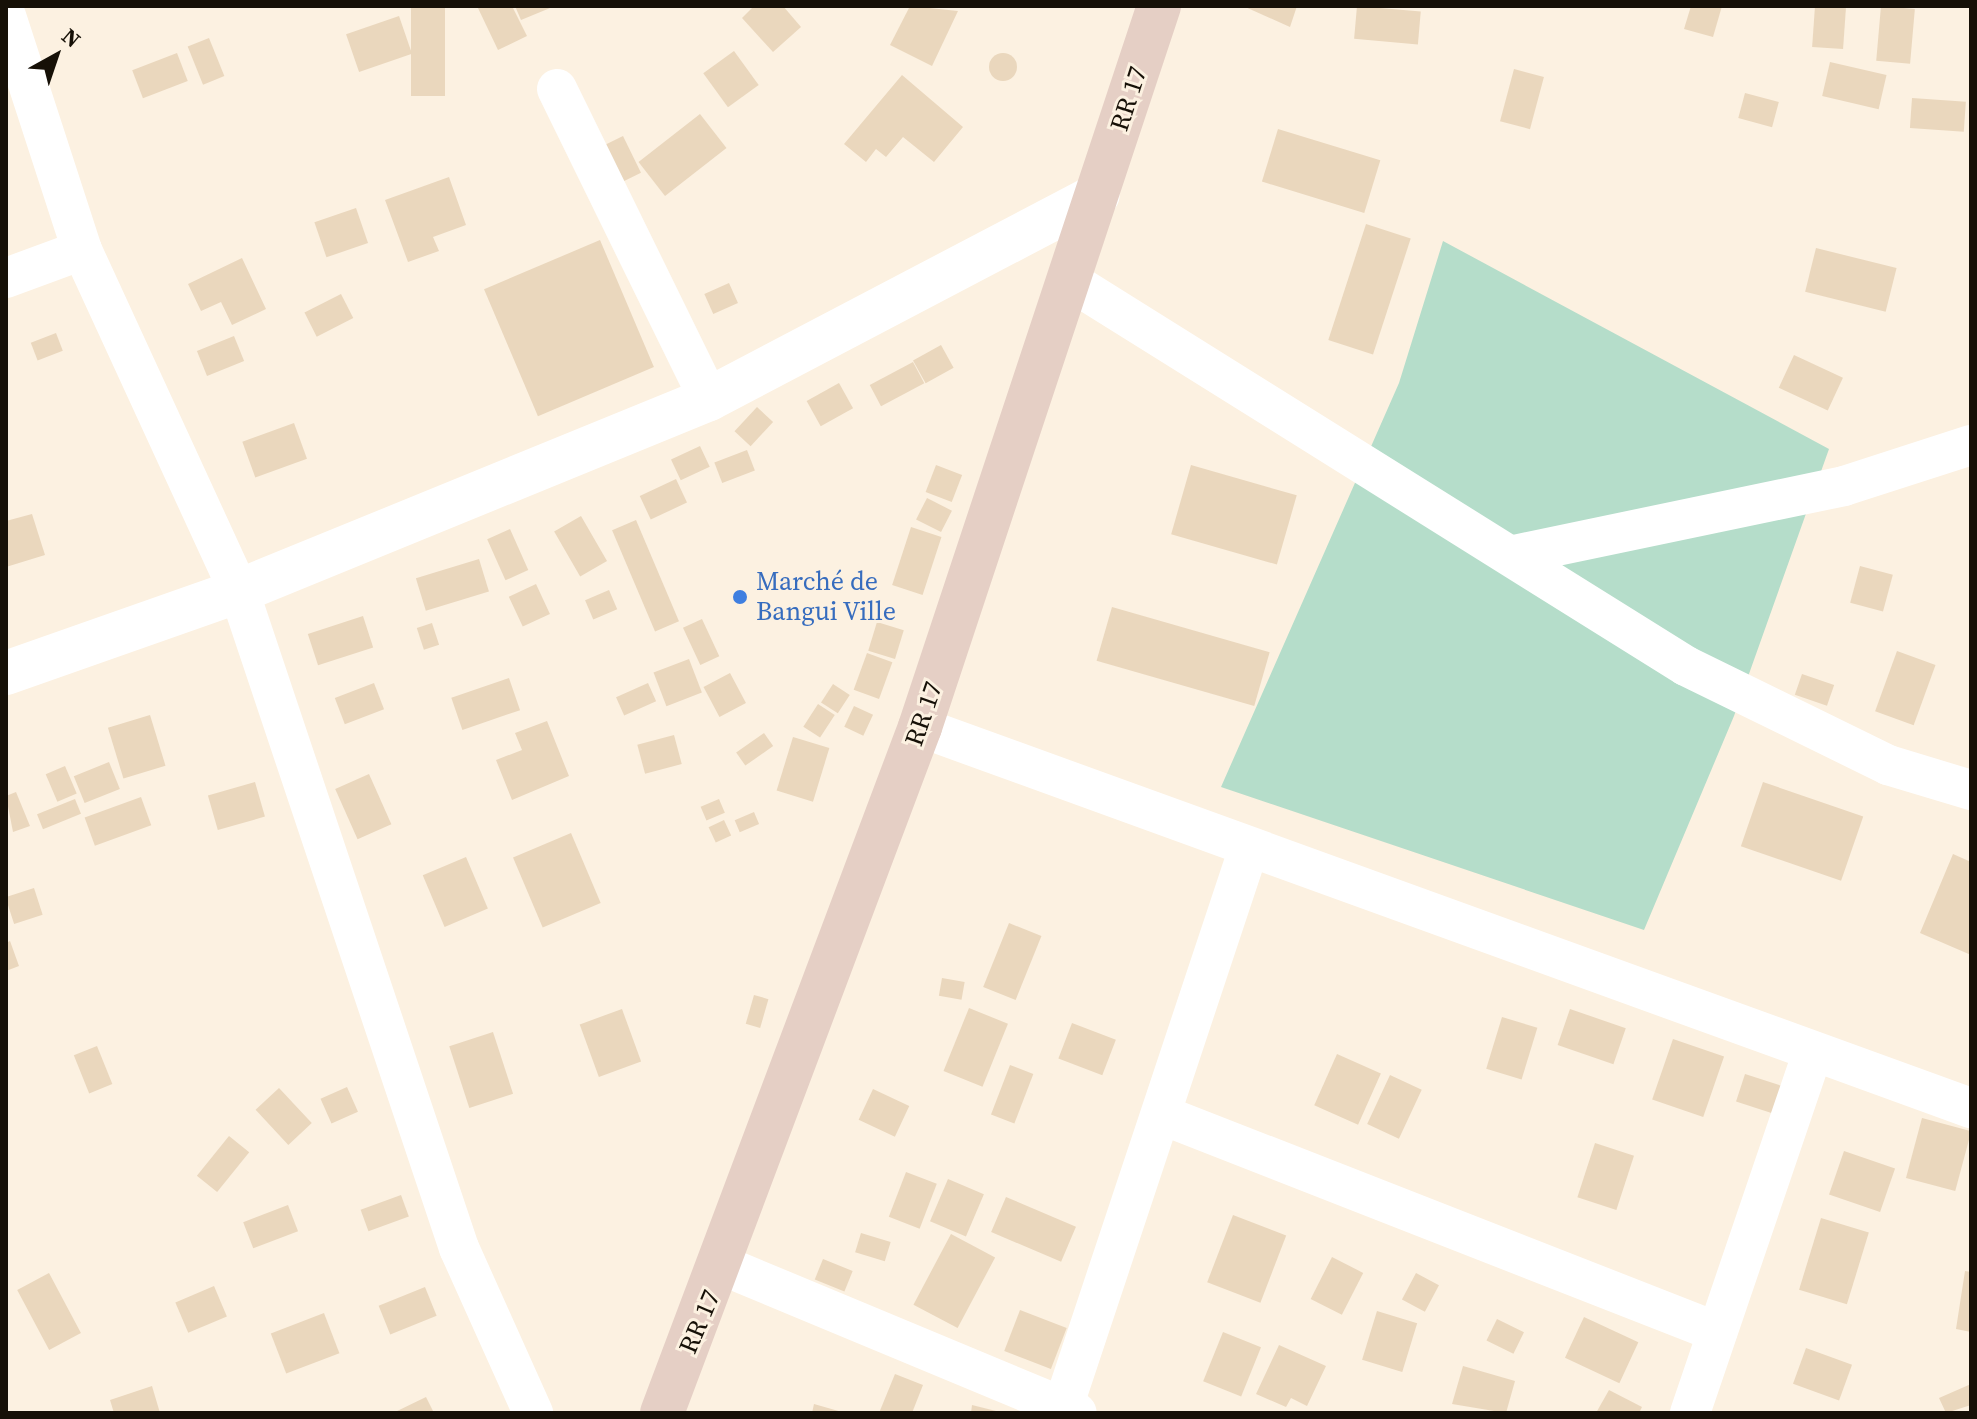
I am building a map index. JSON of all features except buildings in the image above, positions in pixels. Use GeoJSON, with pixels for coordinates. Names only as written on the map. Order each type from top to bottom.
{"type":"FeatureCollection","features":[{"type":"Feature","properties":{"kind":"main road","name":"RR 17"},"geometry":{"type":"LineString","coordinates":[[662,1413],[724,1266],[920,727],[1159,6]]}},
{"type":"Feature","properties":{"kind":"street"},"geometry":{"type":"LineString","coordinates":[[6,16],[82,250],[239,591],[459,1248],[533,1413]]}},
{"type":"Feature","properties":{"kind":"street"},"geometry":{"type":"LineString","coordinates":[[557,89],[709,399]]}},
{"type":"Feature","properties":{"kind":"street"},"geometry":{"type":"LineString","coordinates":[[6,673],[239,591],[709,399],[1098,195]]}},
{"type":"Feature","properties":{"kind":"street"},"geometry":{"type":"LineString","coordinates":[[6,278],[82,250]]}},
{"type":"Feature","properties":{"kind":"street"},"geometry":{"type":"LineString","coordinates":[[1070,281],[1716,682],[1888,765],[1971,790]]}},
{"type":"Feature","properties":{"kind":"street"},"geometry":{"type":"LineString","coordinates":[[1514,555],[1844,486],[1971,445]]}},
{"type":"Feature","properties":{"kind":"street"},"geometry":{"type":"LineString","coordinates":[[920,727],[1248,851],[1812,1055],[1971,1108]]}},
{"type":"Feature","properties":{"kind":"street"},"geometry":{"type":"LineString","coordinates":[[724,1266],[1067,1411],[1165,1116],[1248,851]]}},
{"type":"Feature","properties":{"kind":"street"},"geometry":{"type":"LineString","coordinates":[[1690,1413],[1812,1055]]}},
{"type":"Feature","properties":{"kind":"street"},"geometry":{"type":"LineString","coordinates":[[1165,1116],[1717,1332]]}},
{"type":"Feature","properties":{"kind":"green space"},"geometry":{"type":"Polygon","coordinates":[[[1443,241],[1829,449],[1734,716],[1644,930],[1221,787],[1399,383],[1443,241]]]}},
{"type":"Feature","properties":{"kind":"place","name":"Marché de Bangui Ville"},"geometry":{"type":"Point","coordinates":[740,597]}}]}
